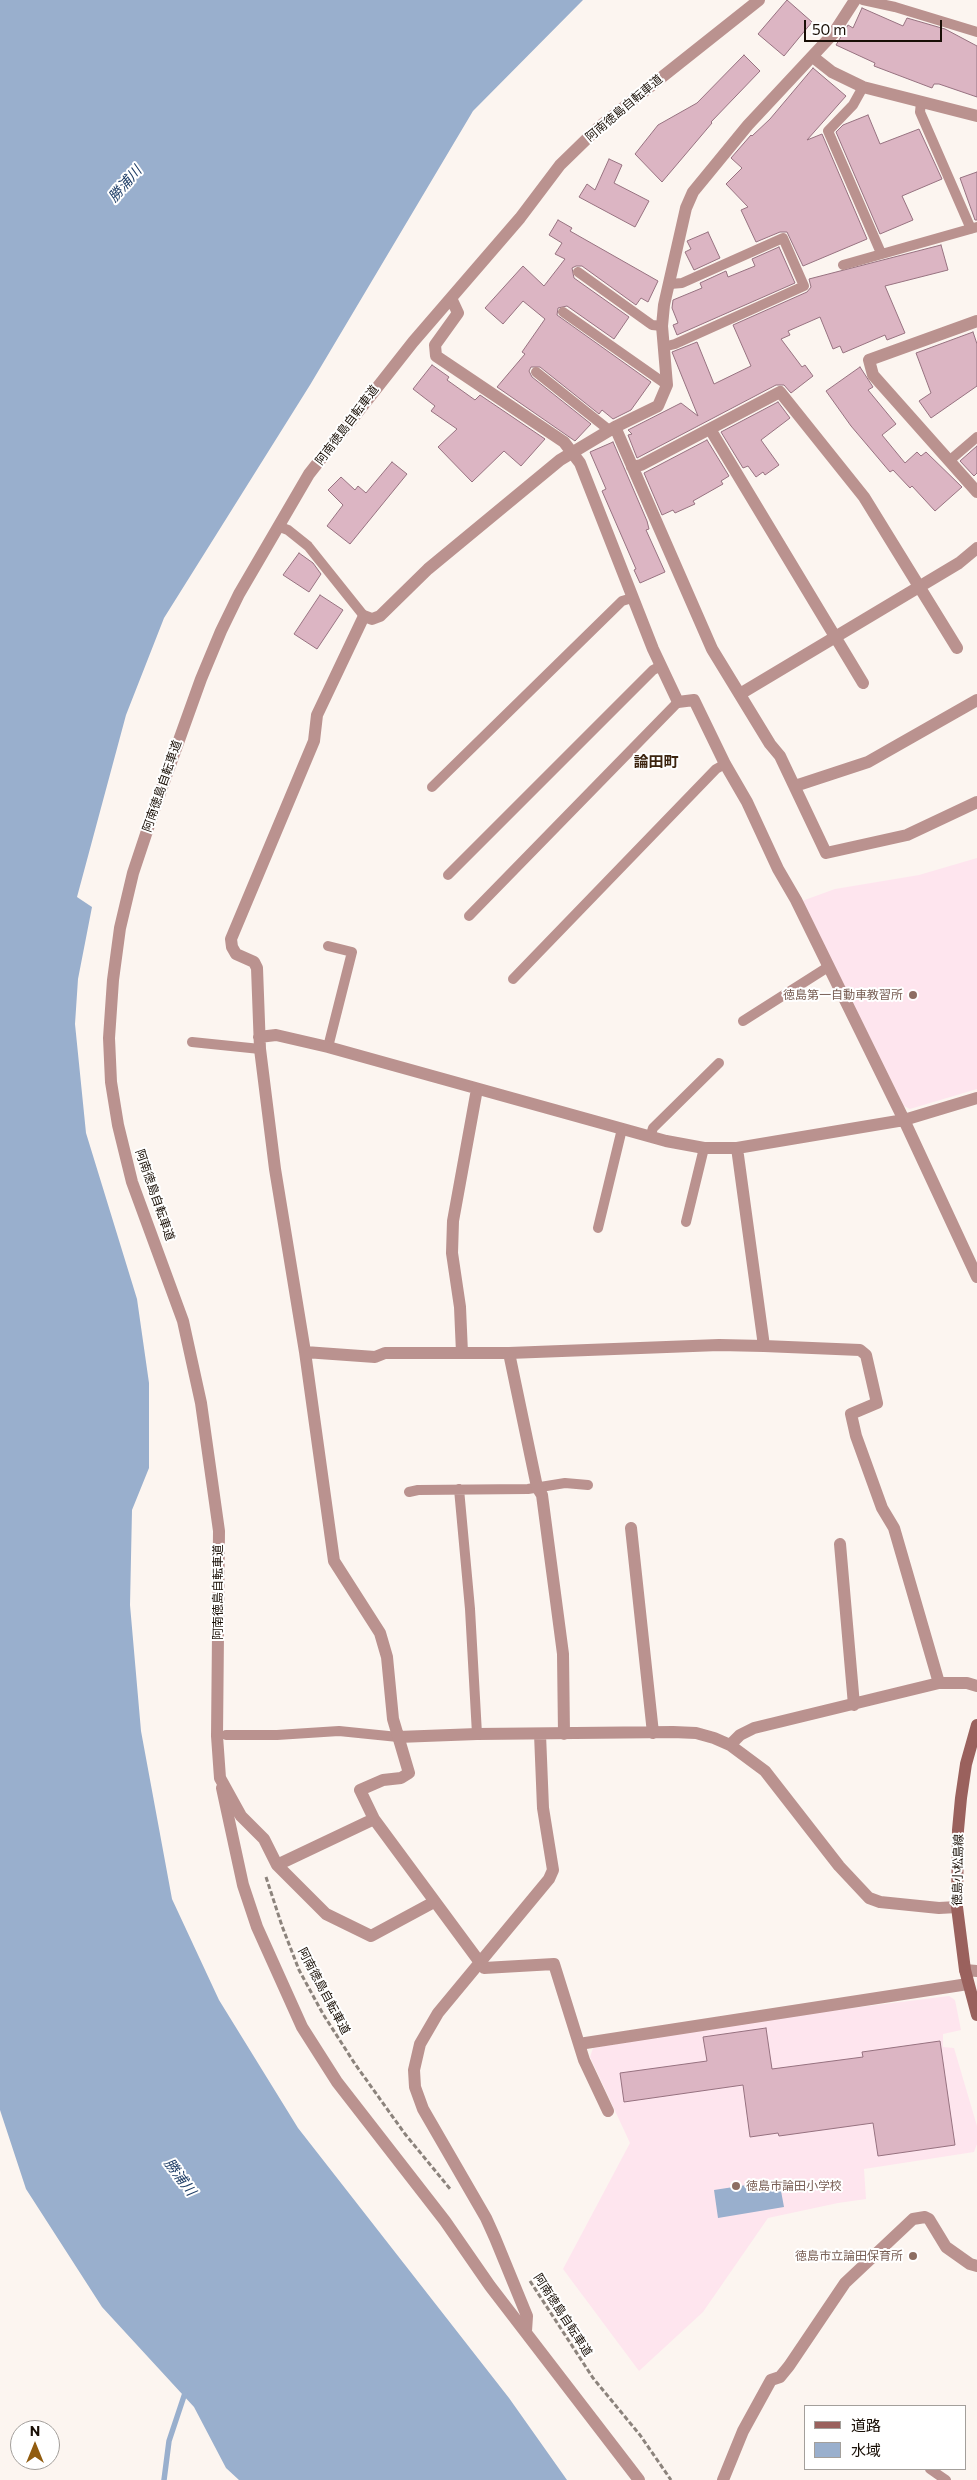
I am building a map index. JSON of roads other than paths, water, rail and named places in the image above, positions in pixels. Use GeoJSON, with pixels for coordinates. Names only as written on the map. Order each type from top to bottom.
{"type":"FeatureCollection","features":[{"type":"Feature","properties":{"kind":"main road","name":"徳島小松島線"},"geometry":{"type":"LineString","coordinates":[[977,1725],[966,1764],[961,1798],[958,1830],[957,1907],[971,1971],[968,1984],[977,2015]]}},
{"type":"Feature","properties":{"kind":"street"},"geometry":{"type":"LineString","coordinates":[[639,2480],[490,2286],[445,2221],[337,2082],[302,2027],[257,1927],[246,1893],[220,1778],[222,1736],[219,1531],[201,1403],[182,1321],[132,1182],[111,1082],[109,1038],[113,980],[120,928],[133,873],[152,817],[201,679],[221,631],[240,594],[309,474],[335,438],[520,218],[560,166],[599,127],[759,0]]}},
{"type":"Feature","properties":{"kind":"street"},"geometry":{"type":"LineString","coordinates":[[608,2111],[584,2060],[554,1964],[484,1968],[374,1819],[360,1790],[382,1780],[401,1778],[409,1773],[392,1710],[387,1657],[380,1633],[334,1561],[305,1352],[275,1169],[259,1043],[258,968],[254,962],[236,954],[232,948],[231,939],[314,741],[317,715],[364,616],[372,619],[380,616],[428,569],[560,460],[612,429],[658,406],[667,385],[662,326],[686,208],[693,192],[748,126],[833,34],[855,0]]}},
{"type":"Feature","properties":{"kind":"street"},"geometry":{"type":"LineString","coordinates":[[813,57],[832,72],[863,87],[977,116]]}},
{"type":"Feature","properties":{"kind":"street"},"geometry":{"type":"LineString","coordinates":[[451,298],[458,313],[435,345],[436,356],[564,442],[580,463],[632,598],[678,702],[694,700],[725,764],[747,802],[904,1120],[977,1278]]}},
{"type":"Feature","properties":{"kind":"street"},"geometry":{"type":"LineString","coordinates":[[977,321],[869,360],[874,374],[977,492]]}},
{"type":"Feature","properties":{"kind":"street"},"geometry":{"type":"LineString","coordinates":[[632,467],[642,465],[780,392],[864,497],[918,588],[957,648]]}},
{"type":"Feature","properties":{"kind":"street"},"geometry":{"type":"LineString","coordinates":[[612,429],[632,467],[712,649],[770,744],[780,756],[826,852],[906,835],[977,802]]}},
{"type":"Feature","properties":{"kind":"street"},"geometry":{"type":"LineString","coordinates":[[710,429],[838,637],[863,682]]}},
{"type":"Feature","properties":{"kind":"street"},"geometry":{"type":"LineString","coordinates":[[740,694],[918,588],[977,548]]}},
{"type":"Feature","properties":{"kind":"street"},"geometry":{"type":"LineString","coordinates":[[795,786],[868,762],[977,700]]}},
{"type":"Feature","properties":{"kind":"street"},"geometry":{"type":"LineString","coordinates":[[259,1043],[276,1035],[328,1047],[650,1137],[704,1148],[736,1148],[904,1120],[977,1098]]}},
{"type":"Feature","properties":{"kind":"street"},"geometry":{"type":"LineString","coordinates":[[462,1353],[460,1307],[452,1253],[453,1221],[477,1089]]}},
{"type":"Feature","properties":{"kind":"street"},"geometry":{"type":"LineString","coordinates":[[736,1148],[764,1346]]}},
{"type":"Feature","properties":{"kind":"street"},"geometry":{"type":"LineString","coordinates":[[305,1352],[375,1357],[385,1353],[509,1353],[719,1345],[860,1350],[866,1355],[877,1402],[851,1414],[856,1436],[882,1508],[894,1528],[939,1683]]}},
{"type":"Feature","properties":{"kind":"street"},"geometry":{"type":"LineString","coordinates":[[509,1353],[537,1487],[542,1495],[563,1654],[564,1734]]}},
{"type":"Feature","properties":{"kind":"street"},"geometry":{"type":"LineString","coordinates":[[630,1528],[653,1733]]}},
{"type":"Feature","properties":{"kind":"street"},"geometry":{"type":"LineString","coordinates":[[840,1544],[854,1705]]}},
{"type":"Feature","properties":{"kind":"street"},"geometry":{"type":"LineString","coordinates":[[730,1745],[740,1735],[754,1728],[939,1683],[967,1683],[977,1686]]}},
{"type":"Feature","properties":{"kind":"street"},"geometry":{"type":"LineString","coordinates":[[398,1737],[477,1734],[696,1733],[730,1745],[765,1771],[839,1866],[869,1898],[880,1902],[939,1908],[957,1907]]}},
{"type":"Feature","properties":{"kind":"street"},"geometry":{"type":"LineString","coordinates":[[526,2331],[527,2316],[486,2218],[423,2109],[415,2088],[414,2070],[420,2044],[438,2013],[550,1879],[552,1870],[543,1808],[540,1734]]}},
{"type":"Feature","properties":{"kind":"street"},"geometry":{"type":"LineString","coordinates":[[220,1778],[242,1816],[264,1839],[277,1865],[326,1914],[371,1936],[434,1902]]}},
{"type":"Feature","properties":{"kind":"street"},"geometry":{"type":"LineString","coordinates":[[277,1865],[374,1819]]}},
{"type":"Feature","properties":{"kind":"street"},"geometry":{"type":"LineString","coordinates":[[579,2044],[968,1984]]}},
{"type":"Feature","properties":{"kind":"street"},"geometry":{"type":"LineString","coordinates":[[723,2480],[743,2431],[771,2380],[780,2376],[789,2366],[845,2283],[913,2219],[925,2217],[929,2219],[946,2246],[970,2264],[977,2266]]}},
{"type":"Feature","properties":{"kind":"lane"},"geometry":{"type":"LineString","coordinates":[[863,0],[895,7],[977,32]]}},
{"type":"Feature","properties":{"kind":"lane"},"geometry":{"type":"LineString","coordinates":[[863,87],[853,105],[828,131],[881,253]]}},
{"type":"Feature","properties":{"kind":"lane"},"geometry":{"type":"LineString","coordinates":[[844,265],[974,228],[920,112],[921,102]]}},
{"type":"Feature","properties":{"kind":"lane"},"geometry":{"type":"LineString","coordinates":[[663,347],[675,344],[804,286],[783,238],[682,283],[670,284]]}},
{"type":"Feature","properties":{"kind":"lane"},"geometry":{"type":"LineString","coordinates":[[578,272],[652,325],[662,326]]}},
{"type":"Feature","properties":{"kind":"lane"},"geometry":{"type":"LineString","coordinates":[[563,312],[667,385]]}},
{"type":"Feature","properties":{"kind":"lane"},"geometry":{"type":"LineString","coordinates":[[536,372],[612,429]]}},
{"type":"Feature","properties":{"kind":"lane"},"geometry":{"type":"LineString","coordinates":[[950,461],[977,436]]}},
{"type":"Feature","properties":{"kind":"lane"},"geometry":{"type":"LineString","coordinates":[[280,526],[308,546],[364,616]]}},
{"type":"Feature","properties":{"kind":"lane"},"geometry":{"type":"LineString","coordinates":[[432,787],[622,601],[632,598]]}},
{"type":"Feature","properties":{"kind":"lane"},"geometry":{"type":"LineString","coordinates":[[448,875],[653,670],[661,666]]}},
{"type":"Feature","properties":{"kind":"lane"},"geometry":{"type":"LineString","coordinates":[[469,916],[678,702]]}},
{"type":"Feature","properties":{"kind":"lane"},"geometry":{"type":"LineString","coordinates":[[513,980],[716,769],[725,764]]}},
{"type":"Feature","properties":{"kind":"lane"},"geometry":{"type":"LineString","coordinates":[[328,946],[352,952],[328,1047]]}},
{"type":"Feature","properties":{"kind":"lane"},"geometry":{"type":"LineString","coordinates":[[743,1021],[828,967]]}},
{"type":"Feature","properties":{"kind":"lane"},"geometry":{"type":"LineString","coordinates":[[192,1042],[259,1043]]}},
{"type":"Feature","properties":{"kind":"lane"},"geometry":{"type":"LineString","coordinates":[[650,1137],[653,1128],[719,1062]]}},
{"type":"Feature","properties":{"kind":"lane"},"geometry":{"type":"LineString","coordinates":[[598,1228],[622,1129]]}},
{"type":"Feature","properties":{"kind":"lane"},"geometry":{"type":"LineString","coordinates":[[686,1222],[704,1148]]}},
{"type":"Feature","properties":{"kind":"lane"},"geometry":{"type":"LineString","coordinates":[[409,1492],[418,1490],[537,1487],[565,1483],[588,1485]]}},
{"type":"Feature","properties":{"kind":"lane"},"geometry":{"type":"LineString","coordinates":[[459,1489],[470,1609],[477,1734]]}},
{"type":"Feature","properties":{"kind":"lane"},"geometry":{"type":"LineString","coordinates":[[222,1736],[338,1731],[398,1737]]}},
{"type":"Feature","properties":{"kind":"lane"},"geometry":{"type":"LineString","coordinates":[[931,2470],[946,2480]]}},
{"type":"Feature","properties":{"kind":"water","name":"勝浦川"},"geometry":{"type":"Polygon","coordinates":[[[0,0],[583,0],[473,111],[310,385],[164,618],[126,715],[77,897],[92,907],[78,979],[75,1024],[86,1133],[137,1299],[149,1383],[149,1468],[132,1510],[130,1605],[141,1731],[172,1899],[219,2000],[298,2128],[509,2398],[567,2480],[239,2480],[226,2468],[194,2407],[102,2307],[26,2189],[0,2110],[0,0]]]}},
{"type":"Feature","properties":{"kind":"water"},"geometry":{"type":"Polygon","coordinates":[[[779,2180],[784,2207],[718,2218],[714,2190],[779,2180]]]}},
{"type":"Feature","properties":{"kind":"waterway"},"geometry":{"type":"LineString","coordinates":[[164,2480],[169,2441],[186,2390]]}},
{"type":"Feature","properties":{"kind":"place","name":"徳島第一自動車教習所"},"geometry":{"type":"Point","coordinates":[913,995]}},
{"type":"Feature","properties":{"kind":"place","name":"徳島市論田小学校"},"geometry":{"type":"Point","coordinates":[736,2186]}},
{"type":"Feature","properties":{"kind":"place","name":"徳島市立論田保育所"},"geometry":{"type":"Point","coordinates":[913,2256]}},
{"type":"Feature","properties":{"kind":"district","name":"論田町"},"geometry":{"type":"Point","coordinates":[656,762]}}]}
